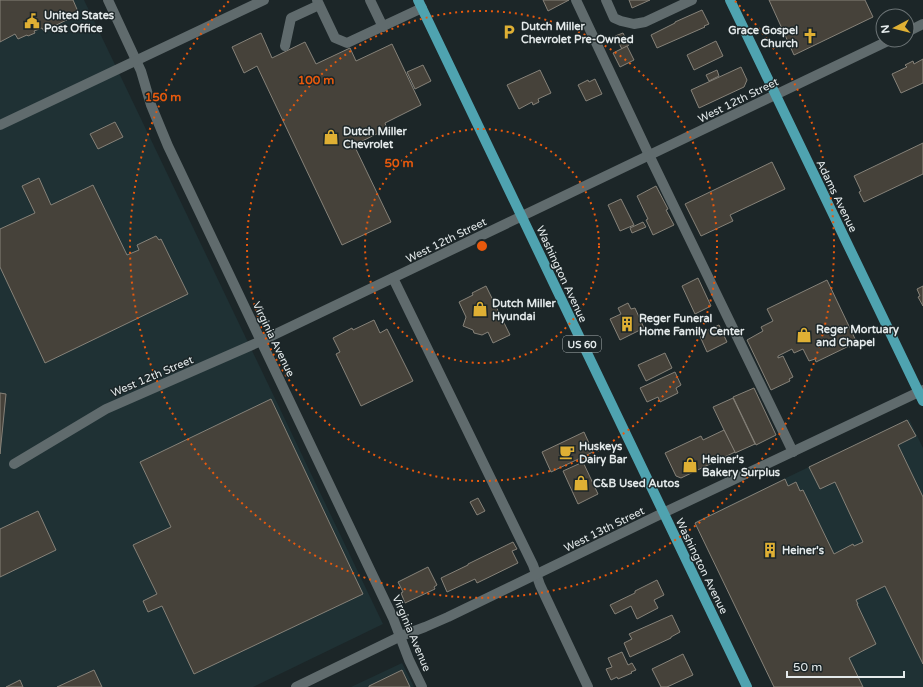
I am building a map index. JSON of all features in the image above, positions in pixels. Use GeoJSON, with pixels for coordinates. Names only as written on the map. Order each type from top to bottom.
{"type":"FeatureCollection","features":[{"type":"Feature","properties":{"kind":"main road","name":"Adams Avenue"},"geometry":{"type":"LineString","coordinates":[[730,0],[922,395]]}},
{"type":"Feature","properties":{"kind":"main road","name":"Washington Avenue"},"geometry":{"type":"LineString","coordinates":[[420,4],[747,687]]}},
{"type":"Feature","properties":{"kind":"street","name":"Virginia Avenue"},"geometry":{"type":"LineString","coordinates":[[108,0],[141,71],[151,105],[168,146],[393,618],[409,660],[422,687]]}},
{"type":"Feature","properties":{"kind":"street"},"geometry":{"type":"LineString","coordinates":[[0,125],[264,0]]}},
{"type":"Feature","properties":{"kind":"street"},"geometry":{"type":"LineString","coordinates":[[370,0],[383,27]]}},
{"type":"Feature","properties":{"kind":"street"},"geometry":{"type":"LineString","coordinates":[[576,0],[793,452]]}},
{"type":"Feature","properties":{"kind":"street"},"geometry":{"type":"LineString","coordinates":[[606,0],[614,18],[622,22],[634,24],[645,22],[692,0]]}},
{"type":"Feature","properties":{"kind":"street"},"geometry":{"type":"LineString","coordinates":[[285,46],[291,18],[318,2],[335,38],[347,43],[383,27],[420,4]]}},
{"type":"Feature","properties":{"kind":"street","name":"West 12th Street"},"geometry":{"type":"LineString","coordinates":[[14,464],[106,409],[261,341],[875,47]]}},
{"type":"Feature","properties":{"kind":"street"},"geometry":{"type":"LineString","coordinates":[[394,278],[533,565],[540,586],[588,687]]}},
{"type":"Feature","properties":{"kind":"street","name":"West 13th Street"},"geometry":{"type":"LineString","coordinates":[[296,687],[401,636],[425,628],[793,452],[922,395]]}},
{"type":"Feature","properties":{"kind":"shaded area"},"geometry":{"type":"Polygon","coordinates":[[[0,0],[84,0],[383,624],[253,687],[0,687],[0,0]]]}},
{"type":"Feature","properties":{"kind":"shaded area","name":"Heiner's"},"geometry":{"type":"Polygon","coordinates":[[[909,419],[923,448],[923,687],[776,687],[696,521],[909,419]]]}},
{"type":"Feature","properties":{"kind":"shaded area"},"geometry":{"type":"Polygon","coordinates":[[[402,663],[414,687],[351,687],[402,663]]]}},
{"type":"Feature","properties":{"kind":"building","name":"United States Post Office"},"geometry":{"type":"Polygon","coordinates":[[[0,0],[73,0],[79,14],[44,31],[42,28],[34,31],[35,33],[18,39],[15,34],[0,42],[0,0]]]}},
{"type":"Feature","properties":{"kind":"building"},"geometry":{"type":"Polygon","coordinates":[[[543,0],[569,0],[548,11],[543,0]]]}},
{"type":"Feature","properties":{"kind":"building"},"geometry":{"type":"Polygon","coordinates":[[[629,0],[650,0],[632,8],[629,0]]]}},
{"type":"Feature","properties":{"kind":"building","name":"Grace Gospel Church"},"geometry":{"type":"Polygon","coordinates":[[[769,0],[865,0],[873,17],[794,55],[769,0]]]}},
{"type":"Feature","properties":{"kind":"building"},"geometry":{"type":"Polygon","coordinates":[[[702,10],[709,24],[657,48],[651,35],[702,10]]]}},
{"type":"Feature","properties":{"kind":"building","name":"Dutch Miller Chevrolet"},"geometry":{"type":"Polygon","coordinates":[[[261,33],[272,58],[305,42],[316,64],[350,48],[356,61],[392,44],[421,105],[385,123],[387,129],[354,145],[391,222],[342,245],[257,66],[244,73],[232,47],[261,33]]]}},
{"type":"Feature","properties":{"kind":"building"},"geometry":{"type":"Polygon","coordinates":[[[623,33],[629,45],[622,49],[615,36],[623,33]]]}},
{"type":"Feature","properties":{"kind":"building"},"geometry":{"type":"Polygon","coordinates":[[[716,41],[723,56],[694,70],[687,55],[716,41]]]}},
{"type":"Feature","properties":{"kind":"building"},"geometry":{"type":"Polygon","coordinates":[[[627,46],[634,60],[620,67],[613,53],[627,46]]]}},
{"type":"Feature","properties":{"kind":"building"},"geometry":{"type":"Polygon","coordinates":[[[923,59],[923,83],[901,93],[892,74],[907,67],[905,65],[913,61],[914,64],[923,59]]]}},
{"type":"Feature","properties":{"kind":"building"},"geometry":{"type":"Polygon","coordinates":[[[423,65],[431,81],[415,89],[407,72],[423,65]]]}},
{"type":"Feature","properties":{"kind":"building"},"geometry":{"type":"Polygon","coordinates":[[[741,67],[747,80],[744,87],[699,108],[691,90],[741,67]]]}},
{"type":"Feature","properties":{"kind":"building"},"geometry":{"type":"Polygon","coordinates":[[[540,70],[551,93],[538,99],[539,102],[533,105],[532,102],[519,109],[507,85],[540,70]]]}},
{"type":"Feature","properties":{"kind":"building"},"geometry":{"type":"Polygon","coordinates":[[[717,70],[719,76],[709,81],[706,75],[717,70]]]}},
{"type":"Feature","properties":{"kind":"building"},"geometry":{"type":"Polygon","coordinates":[[[595,79],[602,94],[586,101],[578,85],[588,80],[589,82],[595,79]]]}},
{"type":"Feature","properties":{"kind":"building"},"geometry":{"type":"Polygon","coordinates":[[[115,122],[123,137],[98,149],[90,134],[115,122]]]}},
{"type":"Feature","properties":{"kind":"building"},"geometry":{"type":"Polygon","coordinates":[[[923,143],[923,174],[864,202],[854,176],[923,143]]]}},
{"type":"Feature","properties":{"kind":"building"},"geometry":{"type":"Polygon","coordinates":[[[772,162],[785,189],[730,215],[733,221],[701,236],[685,204],[772,162]]]}},
{"type":"Feature","properties":{"kind":"building"},"geometry":{"type":"Polygon","coordinates":[[[39,178],[51,205],[93,185],[127,255],[139,250],[137,245],[156,236],[159,240],[161,239],[188,294],[45,363],[0,267],[0,229],[35,213],[22,186],[39,178]]]}},
{"type":"Feature","properties":{"kind":"building"},"geometry":{"type":"Polygon","coordinates":[[[656,186],[668,209],[666,210],[674,225],[653,235],[646,220],[648,219],[637,196],[656,186]]]}},
{"type":"Feature","properties":{"kind":"building"},"geometry":{"type":"Polygon","coordinates":[[[621,199],[634,225],[620,231],[608,205],[621,199]]]}},
{"type":"Feature","properties":{"kind":"building"},"geometry":{"type":"Polygon","coordinates":[[[643,222],[646,227],[632,233],[630,228],[643,222]]]}},
{"type":"Feature","properties":{"kind":"building"},"geometry":{"type":"Polygon","coordinates":[[[698,278],[711,306],[695,314],[682,286],[698,278]]]}},
{"type":"Feature","properties":{"kind":"building","name":"Reger Mortuary and Chapel"},"geometry":{"type":"Polygon","coordinates":[[[827,280],[857,343],[816,362],[815,359],[809,361],[803,349],[794,353],[792,349],[778,356],[778,358],[783,356],[793,377],[789,379],[790,381],[771,390],[747,340],[763,331],[761,327],[773,321],[767,309],[827,280]]]}},
{"type":"Feature","properties":{"kind":"building","name":"Dutch Miller Hyundai"},"geometry":{"type":"Polygon","coordinates":[[[486,286],[510,335],[493,343],[488,332],[482,335],[474,333],[473,330],[463,326],[466,317],[459,302],[486,286]]]}},
{"type":"Feature","properties":{"kind":"building"},"geometry":{"type":"Polygon","coordinates":[[[923,286],[923,306],[918,297],[920,296],[917,289],[923,286]]]}},
{"type":"Feature","properties":{"kind":"building","name":"Reger Funeral Home Family Center"},"geometry":{"type":"Polygon","coordinates":[[[628,303],[631,309],[635,308],[644,328],[620,340],[610,319],[621,314],[618,308],[628,303]]]}},
{"type":"Feature","properties":{"kind":"building"},"geometry":{"type":"Polygon","coordinates":[[[374,320],[380,333],[387,329],[413,381],[361,406],[336,354],[340,352],[333,338],[352,328],[353,330],[374,320]]]}},
{"type":"Feature","properties":{"kind":"building"},"geometry":{"type":"Polygon","coordinates":[[[719,325],[727,342],[707,352],[699,334],[719,325]]]}},
{"type":"Feature","properties":{"kind":"building"},"geometry":{"type":"Polygon","coordinates":[[[665,353],[672,368],[646,381],[638,365],[665,353]]]}},
{"type":"Feature","properties":{"kind":"building"},"geometry":{"type":"Polygon","coordinates":[[[675,372],[681,385],[676,388],[678,393],[660,402],[658,397],[647,402],[640,388],[675,372]]]}},
{"type":"Feature","properties":{"kind":"building"},"geometry":{"type":"Polygon","coordinates":[[[754,388],[776,435],[756,445],[733,397],[754,388]]]}},
{"type":"Feature","properties":{"kind":"building"},"geometry":{"type":"Polygon","coordinates":[[[0,393],[6,394],[0,454],[0,393]]]}},
{"type":"Feature","properties":{"kind":"building"},"geometry":{"type":"Polygon","coordinates":[[[733,398],[755,444],[735,453],[713,407],[733,398]]]}},
{"type":"Feature","properties":{"kind":"building"},"geometry":{"type":"Polygon","coordinates":[[[271,399],[363,594],[194,674],[162,606],[148,612],[143,601],[157,594],[133,545],[171,527],[140,462],[271,399]]]}},
{"type":"Feature","properties":{"kind":"building","name":"Heiner's"},"geometry":{"type":"Polygon","coordinates":[[[907,420],[916,436],[898,445],[923,497],[923,664],[885,586],[856,600],[876,644],[849,658],[863,687],[774,687],[695,523],[785,479],[788,486],[796,482],[800,491],[803,490],[834,554],[853,544],[854,546],[863,542],[835,482],[820,489],[809,467],[907,420]]]}},
{"type":"Feature","properties":{"kind":"building","name":"Heiner's Bakery Surplus"},"geometry":{"type":"Polygon","coordinates":[[[724,430],[735,452],[681,478],[676,476],[665,453],[701,436],[703,440],[724,430]]]}},
{"type":"Feature","properties":{"kind":"building","name":"Huskeys Dairy Bar"},"geometry":{"type":"Polygon","coordinates":[[[584,432],[593,452],[551,472],[542,452],[584,432]]]}},
{"type":"Feature","properties":{"kind":"building","name":"C&B Used Autos"},"geometry":{"type":"Polygon","coordinates":[[[583,462],[598,494],[578,504],[563,471],[583,462]]]}},
{"type":"Feature","properties":{"kind":"building"},"geometry":{"type":"Polygon","coordinates":[[[478,498],[485,511],[477,515],[470,502],[478,498]]]}},
{"type":"Feature","properties":{"kind":"building"},"geometry":{"type":"Polygon","coordinates":[[[38,511],[56,550],[0,577],[0,529],[38,511]]]}},
{"type":"Feature","properties":{"kind":"building"},"geometry":{"type":"Polygon","coordinates":[[[513,542],[517,549],[512,551],[518,563],[477,583],[475,579],[447,592],[441,578],[513,542]]]}},
{"type":"Feature","properties":{"kind":"building"},"geometry":{"type":"Polygon","coordinates":[[[428,567],[437,585],[434,587],[435,589],[405,603],[401,593],[403,592],[398,582],[428,567]]]}},
{"type":"Feature","properties":{"kind":"building"},"geometry":{"type":"Polygon","coordinates":[[[657,580],[664,595],[654,600],[658,608],[637,619],[631,606],[615,614],[610,605],[657,580]]]}},
{"type":"Feature","properties":{"kind":"building"},"geometry":{"type":"Polygon","coordinates":[[[672,615],[680,632],[671,638],[630,657],[624,643],[632,639],[629,634],[672,615]]]}},
{"type":"Feature","properties":{"kind":"building"},"geometry":{"type":"Polygon","coordinates":[[[622,652],[628,665],[632,663],[636,670],[618,679],[617,677],[611,680],[606,669],[612,667],[608,658],[622,652]]]}},
{"type":"Feature","properties":{"kind":"building"},"geometry":{"type":"Polygon","coordinates":[[[683,654],[693,675],[667,687],[661,687],[652,669],[683,654]]]}},
{"type":"Feature","properties":{"kind":"building"},"geometry":{"type":"Polygon","coordinates":[[[94,670],[102,687],[57,687],[94,670]]]}},
{"type":"Feature","properties":{"kind":"building"},"geometry":{"type":"Polygon","coordinates":[[[402,670],[410,687],[369,687],[369,686],[402,670]]]}},
{"type":"Feature","properties":{"kind":"building"},"geometry":{"type":"Polygon","coordinates":[[[20,680],[23,687],[6,687],[20,680]]]}},
{"type":"Feature","properties":{"kind":"place","name":"United States Post Office"},"geometry":{"type":"Point","coordinates":[32,21]}},
{"type":"Feature","properties":{"kind":"place","name":"Dutch Miller Chevrolet Pre-Owned"},"geometry":{"type":"Point","coordinates":[509,32]}},
{"type":"Feature","properties":{"kind":"place","name":"Grace Gospel Church"},"geometry":{"type":"Point","coordinates":[810,36]}},
{"type":"Feature","properties":{"kind":"place","name":"Dutch Miller Chevrolet"},"geometry":{"type":"Point","coordinates":[331,137]}},
{"type":"Feature","properties":{"kind":"place","name":"Dutch Miller Hyundai"},"geometry":{"type":"Point","coordinates":[480,309]}},
{"type":"Feature","properties":{"kind":"place","name":"Reger Funeral Home Family Center"},"geometry":{"type":"Point","coordinates":[627,324]}},
{"type":"Feature","properties":{"kind":"place","name":"Reger Mortuary and Chapel"},"geometry":{"type":"Point","coordinates":[804,335]}},
{"type":"Feature","properties":{"kind":"place","name":"Huskeys Dairy Bar"},"geometry":{"type":"Point","coordinates":[567,452]}},
{"type":"Feature","properties":{"kind":"place","name":"Heiner's Bakery Surplus"},"geometry":{"type":"Point","coordinates":[690,465]}},
{"type":"Feature","properties":{"kind":"place","name":"C&B Used Autos"},"geometry":{"type":"Point","coordinates":[581,483]}},
{"type":"Feature","properties":{"kind":"place","name":"Heiner's"},"geometry":{"type":"Point","coordinates":[770,550]}}]}
